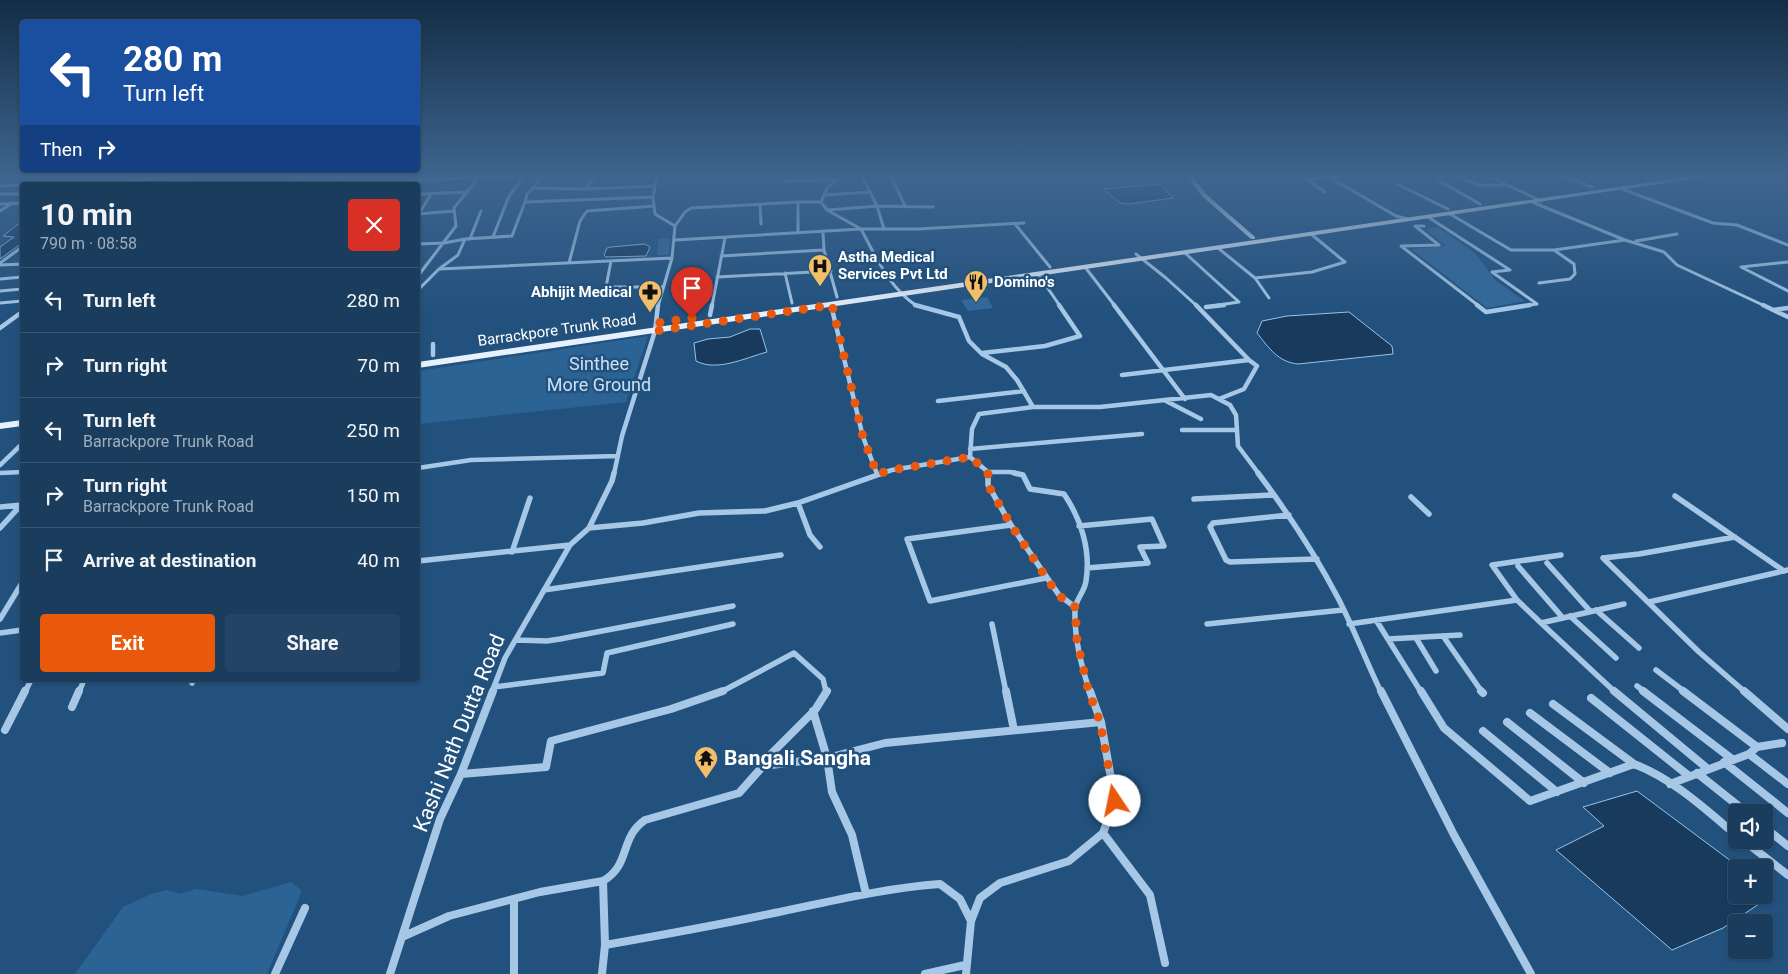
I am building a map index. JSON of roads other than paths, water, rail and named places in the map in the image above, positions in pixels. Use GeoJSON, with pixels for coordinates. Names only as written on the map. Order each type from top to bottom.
{"type":"FeatureCollection","features":[{"type":"Feature","properties":{"kind":"main road","name":"Barrackpore Trunk Road"},"geometry":{"type":"LineString","coordinates":[[899,291],[1085,267],[1361,221]]}},
{"type":"Feature","properties":{"kind":"main road","name":"Barrackpore Trunk Road"},"geometry":{"type":"LineString","coordinates":[[420,365],[1050,267],[1185,253],[1395,221]]}},
{"type":"Feature","properties":{"kind":"main road","name":"Barrackpore Trunk Road"},"geometry":{"type":"LineString","coordinates":[[420,357],[656,327],[710,315],[792,303],[834,301]]}},
{"type":"Feature","properties":{"kind":"main road"},"geometry":{"type":"LineString","coordinates":[[0,418],[20,414]]}},
{"type":"Feature","properties":{"kind":"main road"},"geometry":{"type":"LineString","coordinates":[[0,426],[20,423]]}},
{"type":"Feature","properties":{"kind":"street"},"geometry":{"type":"LineString","coordinates":[[420,273],[456,226],[456,221]]}},
{"type":"Feature","properties":{"kind":"street"},"geometry":{"type":"LineString","coordinates":[[470,239],[477,221]]}},
{"type":"Feature","properties":{"kind":"street"},"geometry":{"type":"LineString","coordinates":[[493,237],[499,221]]}},
{"type":"Feature","properties":{"kind":"street"},"geometry":{"type":"LineString","coordinates":[[420,244],[512,236],[518,221]]}},
{"type":"Feature","properties":{"kind":"street"},"geometry":{"type":"LineString","coordinates":[[569,264],[580,221]]}},
{"type":"Feature","properties":{"kind":"street"},"geometry":{"type":"LineString","coordinates":[[667,221],[675,226],[678,221]]}},
{"type":"Feature","properties":{"kind":"street"},"geometry":{"type":"LineString","coordinates":[[798,221],[798,233]]}},
{"type":"Feature","properties":{"kind":"street"},"geometry":{"type":"LineString","coordinates":[[847,221],[861,229],[899,291],[915,306],[946,312],[959,317],[969,341],[982,353],[1006,367],[1033,407]]}},
{"type":"Feature","properties":{"kind":"street"},"geometry":{"type":"LineString","coordinates":[[882,221],[884,229]]}},
{"type":"Feature","properties":{"kind":"street"},"geometry":{"type":"LineString","coordinates":[[1234,221],[1253,238]]}},
{"type":"Feature","properties":{"kind":"street"},"geometry":{"type":"LineString","coordinates":[[1416,221],[1424,226],[1415,226],[1438,245],[1401,246],[1486,312],[1537,304],[1492,272],[1510,270],[1435,221]]}},
{"type":"Feature","properties":{"kind":"street"},"geometry":{"type":"LineString","coordinates":[[1464,221],[1511,250],[1554,250],[1625,240]]}},
{"type":"Feature","properties":{"kind":"street"},"geometry":{"type":"LineString","coordinates":[[1583,221],[1625,240],[1664,252],[1677,265],[1788,317]]}},
{"type":"Feature","properties":{"kind":"street"},"geometry":{"type":"LineString","coordinates":[[1711,221],[1737,225],[1788,245]]}},
{"type":"Feature","properties":{"kind":"street"},"geometry":{"type":"LineString","coordinates":[[675,240],[861,229],[918,229],[1024,223]]}},
{"type":"Feature","properties":{"kind":"street"},"geometry":{"type":"LineString","coordinates":[[1015,224],[1050,267]]}},
{"type":"Feature","properties":{"kind":"street","name":"Kashi Nath Dutta Road"},"geometry":{"type":"LineString","coordinates":[[390,974],[440,819],[461,774],[505,658],[570,545],[589,528],[612,481],[622,436],[656,327],[658,305],[672,258],[675,226]]}},
{"type":"Feature","properties":{"kind":"street"},"geometry":{"type":"LineString","coordinates":[[823,232],[824,250],[831,271],[834,301],[863,437],[877,474]]}},
{"type":"Feature","properties":{"kind":"street"},"geometry":{"type":"LineString","coordinates":[[1255,278],[1319,270],[1345,262],[1311,234]]}},
{"type":"Feature","properties":{"kind":"street"},"geometry":{"type":"LineString","coordinates":[[1633,242],[1677,234]]}},
{"type":"Feature","properties":{"kind":"street"},"geometry":{"type":"LineString","coordinates":[[710,315],[725,238]]}},
{"type":"Feature","properties":{"kind":"street"},"geometry":{"type":"LineString","coordinates":[[420,289],[439,269],[460,252],[465,239]]}},
{"type":"Feature","properties":{"kind":"street"},"geometry":{"type":"LineString","coordinates":[[1218,248],[1255,278],[1269,298]]}},
{"type":"Feature","properties":{"kind":"street"},"geometry":{"type":"LineString","coordinates":[[0,264],[20,249]]}},
{"type":"Feature","properties":{"kind":"street"},"geometry":{"type":"LineString","coordinates":[[721,256],[824,250]]}},
{"type":"Feature","properties":{"kind":"street"},"geometry":{"type":"LineString","coordinates":[[1539,283],[1570,279],[1575,274],[1574,264],[1554,250]]}},
{"type":"Feature","properties":{"kind":"street"},"geometry":{"type":"LineString","coordinates":[[1185,253],[1239,302],[1236,304],[1206,307]]}},
{"type":"Feature","properties":{"kind":"street"},"geometry":{"type":"LineString","coordinates":[[1139,257],[1155,267],[1257,366],[1244,388],[1219,399]]}},
{"type":"Feature","properties":{"kind":"street"},"geometry":{"type":"LineString","coordinates":[[439,269],[672,258]]}},
{"type":"Feature","properties":{"kind":"street"},"geometry":{"type":"LineString","coordinates":[[611,261],[606,287],[663,287]]}},
{"type":"Feature","properties":{"kind":"street"},"geometry":{"type":"LineString","coordinates":[[1788,262],[1741,267],[1788,291]]}},
{"type":"Feature","properties":{"kind":"street"},"geometry":{"type":"LineString","coordinates":[[0,264],[20,264]]}},
{"type":"Feature","properties":{"kind":"street"},"geometry":{"type":"LineString","coordinates":[[1085,267],[1185,398]]}},
{"type":"Feature","properties":{"kind":"street"},"geometry":{"type":"LineString","coordinates":[[717,277],[831,271]]}},
{"type":"Feature","properties":{"kind":"street"},"geometry":{"type":"LineString","coordinates":[[785,273],[792,303]]}},
{"type":"Feature","properties":{"kind":"street"},"geometry":{"type":"LineString","coordinates":[[982,353],[1045,346],[1080,336],[1038,274]]}},
{"type":"Feature","properties":{"kind":"street"},"geometry":{"type":"LineString","coordinates":[[0,279],[20,277]]}},
{"type":"Feature","properties":{"kind":"street"},"geometry":{"type":"LineString","coordinates":[[0,291],[20,289]]}},
{"type":"Feature","properties":{"kind":"street"},"geometry":{"type":"LineString","coordinates":[[0,304],[20,301]]}},
{"type":"Feature","properties":{"kind":"street"},"geometry":{"type":"LineString","coordinates":[[1772,310],[1788,308]]}},
{"type":"Feature","properties":{"kind":"street"},"geometry":{"type":"LineString","coordinates":[[0,328],[20,313]]}},
{"type":"Feature","properties":{"kind":"street"},"geometry":{"type":"LineString","coordinates":[[433,344],[433,355]]}},
{"type":"Feature","properties":{"kind":"street"},"geometry":{"type":"LineString","coordinates":[[1122,375],[1249,360]]}},
{"type":"Feature","properties":{"kind":"street"},"geometry":{"type":"LineString","coordinates":[[938,401],[1024,391]]}},
{"type":"Feature","properties":{"kind":"street"},"geometry":{"type":"LineString","coordinates":[[970,457],[971,430],[975,418],[979,414],[1033,407],[1100,407],[1211,395],[1230,405],[1236,415],[1238,446],[1289,515],[1317,559],[1343,610],[1366,662],[1454,835],[1531,974]]}},
{"type":"Feature","properties":{"kind":"street"},"geometry":{"type":"LineString","coordinates":[[1165,400],[1201,419]]}},
{"type":"Feature","properties":{"kind":"street"},"geometry":{"type":"LineString","coordinates":[[1182,430],[1237,430]]}},
{"type":"Feature","properties":{"kind":"street"},"geometry":{"type":"LineString","coordinates":[[970,449],[1142,434]]}},
{"type":"Feature","properties":{"kind":"street"},"geometry":{"type":"LineString","coordinates":[[0,465],[20,446]]}},
{"type":"Feature","properties":{"kind":"street"},"geometry":{"type":"LineString","coordinates":[[420,468],[471,460],[618,456]]}},
{"type":"Feature","properties":{"kind":"street"},"geometry":{"type":"LineString","coordinates":[[589,528],[643,523],[699,513],[765,511],[798,503],[892,470],[970,457],[988,472],[1010,472],[1023,476],[1030,489],[1064,494],[1074,509],[1088,553],[1086,582],[1075,607],[1077,641],[1088,689],[1100,722],[1115,801],[1103,833],[1068,861],[1000,883],[980,898],[971,921],[966,970],[925,974]]}},
{"type":"Feature","properties":{"kind":"street"},"geometry":{"type":"LineString","coordinates":[[0,473],[20,472]]}},
{"type":"Feature","properties":{"kind":"street"},"geometry":{"type":"LineString","coordinates":[[988,472],[988,485],[1011,525],[1046,578],[1064,600],[1075,607]]}},
{"type":"Feature","properties":{"kind":"street"},"geometry":{"type":"LineString","coordinates":[[1194,499],[1274,495]]}},
{"type":"Feature","properties":{"kind":"street"},"geometry":{"type":"LineString","coordinates":[[1675,496],[1786,570]]}},
{"type":"Feature","properties":{"kind":"street"},"geometry":{"type":"LineString","coordinates":[[1411,497],[1429,514]]}},
{"type":"Feature","properties":{"kind":"street"},"geometry":{"type":"LineString","coordinates":[[512,552],[530,498]]}},
{"type":"Feature","properties":{"kind":"street"},"geometry":{"type":"LineString","coordinates":[[798,503],[810,535],[820,547]]}},
{"type":"Feature","properties":{"kind":"street"},"geometry":{"type":"LineString","coordinates":[[0,507],[20,505]]}},
{"type":"Feature","properties":{"kind":"street"},"geometry":{"type":"LineString","coordinates":[[0,528],[20,507]]}},
{"type":"Feature","properties":{"kind":"street"},"geometry":{"type":"LineString","coordinates":[[1289,515],[1213,524],[1210,527],[1226,560],[1230,562],[1317,559]]}},
{"type":"Feature","properties":{"kind":"street"},"geometry":{"type":"LineString","coordinates":[[1079,526],[1152,519],[1164,546],[1140,548],[1148,563],[1087,568]]}},
{"type":"Feature","properties":{"kind":"street"},"geometry":{"type":"LineString","coordinates":[[1011,525],[907,539],[930,601],[1046,578]]}},
{"type":"Feature","properties":{"kind":"street"},"geometry":{"type":"LineString","coordinates":[[1735,537],[1639,554],[1603,558],[1699,652],[1788,729]]}},
{"type":"Feature","properties":{"kind":"street"},"geometry":{"type":"LineString","coordinates":[[420,562],[570,545]]}},
{"type":"Feature","properties":{"kind":"street"},"geometry":{"type":"LineString","coordinates":[[544,590],[781,555]]}},
{"type":"Feature","properties":{"kind":"street"},"geometry":{"type":"LineString","coordinates":[[1561,555],[1492,565],[1516,600],[1597,677],[1708,769]]}},
{"type":"Feature","properties":{"kind":"street"},"geometry":{"type":"LineString","coordinates":[[1547,563],[1593,610],[1639,648]]}},
{"type":"Feature","properties":{"kind":"street"},"geometry":{"type":"LineString","coordinates":[[1518,566],[1567,617],[1616,658]]}},
{"type":"Feature","properties":{"kind":"street"},"geometry":{"type":"LineString","coordinates":[[1649,602],[1786,570]]}},
{"type":"Feature","properties":{"kind":"street"},"geometry":{"type":"LineString","coordinates":[[0,619],[20,586]]}},
{"type":"Feature","properties":{"kind":"street"},"geometry":{"type":"LineString","coordinates":[[1349,624],[1516,600]]}},
{"type":"Feature","properties":{"kind":"street"},"geometry":{"type":"LineString","coordinates":[[1541,623],[1624,604]]}},
{"type":"Feature","properties":{"kind":"street"},"geometry":{"type":"LineString","coordinates":[[516,640],[547,641],[560,639],[733,606]]}},
{"type":"Feature","properties":{"kind":"street"},"geometry":{"type":"LineString","coordinates":[[1208,624],[1343,610]]}},
{"type":"Feature","properties":{"kind":"street"},"geometry":{"type":"LineString","coordinates":[[1376,620],[1444,728],[1530,801],[1634,764]]}},
{"type":"Feature","properties":{"kind":"street"},"geometry":{"type":"LineString","coordinates":[[494,687],[602,673],[607,653],[732,624]]}},
{"type":"Feature","properties":{"kind":"street"},"geometry":{"type":"LineString","coordinates":[[992,624],[1014,730]]}},
{"type":"Feature","properties":{"kind":"street"},"geometry":{"type":"LineString","coordinates":[[0,633],[20,630]]}},
{"type":"Feature","properties":{"kind":"street"},"geometry":{"type":"LineString","coordinates":[[1388,639],[1460,635]]}},
{"type":"Feature","properties":{"kind":"street"},"geometry":{"type":"LineString","coordinates":[[1443,636],[1483,693]]}},
{"type":"Feature","properties":{"kind":"street"},"geometry":{"type":"LineString","coordinates":[[1416,638],[1436,671]]}},
{"type":"Feature","properties":{"kind":"street"},"geometry":{"type":"LineString","coordinates":[[402,938],[449,916],[514,899],[610,878],[618,871],[628,835],[637,824],[673,811],[739,793],[763,766],[768,757],[813,711],[826,691],[823,679],[794,653],[717,694],[671,709],[551,741],[546,767],[461,774]]}},
{"type":"Feature","properties":{"kind":"street"},"geometry":{"type":"LineString","coordinates":[[1656,670],[1757,747]]}},
{"type":"Feature","properties":{"kind":"street"},"geometry":{"type":"LineString","coordinates":[[5,730],[30,682]]}},
{"type":"Feature","properties":{"kind":"street"},"geometry":{"type":"LineString","coordinates":[[72,707],[83,682]]}},
{"type":"Feature","properties":{"kind":"street"},"geometry":{"type":"LineString","coordinates":[[1637,686],[1732,759]]}},
{"type":"Feature","properties":{"kind":"street"},"geometry":{"type":"LineString","coordinates":[[1591,698],[1689,776]]}},
{"type":"Feature","properties":{"kind":"street"},"geometry":{"type":"LineString","coordinates":[[1553,704],[1634,764],[1646,768],[1670,784],[1728,829]]}},
{"type":"Feature","properties":{"kind":"street"},"geometry":{"type":"LineString","coordinates":[[813,711],[828,758],[832,792],[852,835],[866,894]]}},
{"type":"Feature","properties":{"kind":"street"},"geometry":{"type":"LineString","coordinates":[[1530,713],[1610,774]]}},
{"type":"Feature","properties":{"kind":"street"},"geometry":{"type":"LineString","coordinates":[[763,766],[828,758],[885,743],[1100,722]]}},
{"type":"Feature","properties":{"kind":"street"},"geometry":{"type":"LineString","coordinates":[[1507,722],[1584,783]]}},
{"type":"Feature","properties":{"kind":"street"},"geometry":{"type":"LineString","coordinates":[[1483,731],[1557,792]]}},
{"type":"Feature","properties":{"kind":"street"},"geometry":{"type":"LineString","coordinates":[[1670,784],[1749,754],[1757,747],[1782,743]]}},
{"type":"Feature","properties":{"kind":"street"},"geometry":{"type":"LineString","coordinates":[[1749,754],[1788,784]]}},
{"type":"Feature","properties":{"kind":"street"},"geometry":{"type":"LineString","coordinates":[[1724,762],[1788,813]]}},
{"type":"Feature","properties":{"kind":"street"},"geometry":{"type":"LineString","coordinates":[[1697,773],[1736,804]]}},
{"type":"Feature","properties":{"kind":"street"},"geometry":{"type":"LineString","coordinates":[[1103,833],[1150,895],[1165,963]]}},
{"type":"Feature","properties":{"kind":"street"},"geometry":{"type":"LineString","coordinates":[[1773,834],[1788,846]]}},
{"type":"Feature","properties":{"kind":"street"},"geometry":{"type":"LineString","coordinates":[[1755,849],[1788,875]]}},
{"type":"Feature","properties":{"kind":"street"},"geometry":{"type":"LineString","coordinates":[[602,974],[605,945],[603,881]]}},
{"type":"Feature","properties":{"kind":"street"},"geometry":{"type":"LineString","coordinates":[[605,945],[726,924],[866,894],[940,884],[960,899],[971,921]]}},
{"type":"Feature","properties":{"kind":"street"},"geometry":{"type":"LineString","coordinates":[[514,899],[514,974]]}},
{"type":"Feature","properties":{"kind":"street"},"geometry":{"type":"LineString","coordinates":[[275,974],[305,908]]}},
{"type":"Feature","properties":{"kind":"place","name":"Astha Medical Services Pvt Ltd"},"geometry":{"type":"Point","coordinates":[820,287]}},
{"type":"Feature","properties":{"kind":"place","name":"Domino's"},"geometry":{"type":"Point","coordinates":[976,303]}},
{"type":"Feature","properties":{"kind":"place","name":"Abhijit Medical"},"geometry":{"type":"Point","coordinates":[650,313]}},
{"type":"Feature","properties":{"kind":"place","name":"Bangali Sangha"},"geometry":{"type":"Point","coordinates":[706,779]}},
{"type":"Feature","properties":{"kind":"park label","name":"Sinthee More Ground"},"geometry":{"type":"Point","coordinates":[599,374]}}]}
